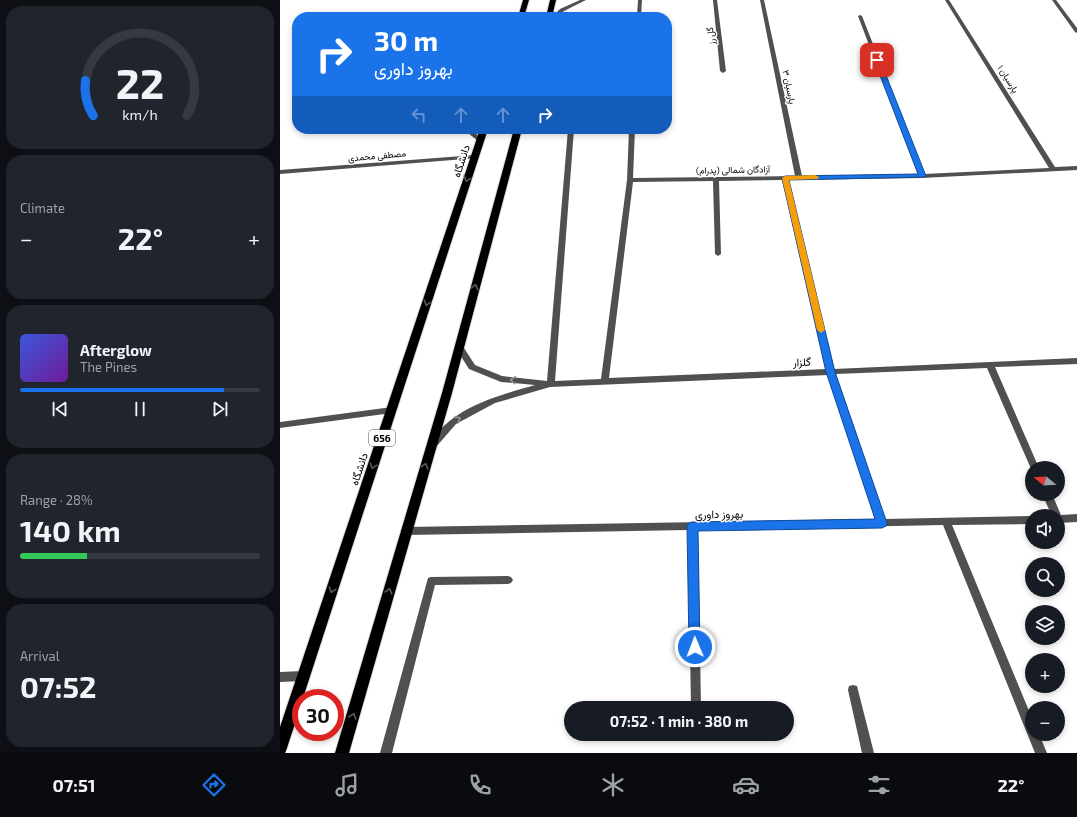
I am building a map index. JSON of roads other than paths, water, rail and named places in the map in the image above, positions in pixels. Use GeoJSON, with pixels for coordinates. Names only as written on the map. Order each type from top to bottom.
{"type":"FeatureCollection","features":[{"type":"Feature","properties":{"kind":"main road"},"geometry":{"type":"LineString","coordinates":[[522,12],[526,0]]}},
{"type":"Feature","properties":{"kind":"main road"},"geometry":{"type":"LineString","coordinates":[[550,12],[553,0]]}},
{"type":"Feature","properties":{"kind":"main road","name":"دانشگاه"},"geometry":{"type":"LineString","coordinates":[[280,748],[482,134]]}},
{"type":"Feature","properties":{"kind":"main road"},"geometry":{"type":"LineString","coordinates":[[342,753],[431,447],[517,134]]}},
{"type":"Feature","properties":{"kind":"street"},"geometry":{"type":"LineString","coordinates":[[560,12],[584,0]]}},
{"type":"Feature","properties":{"kind":"street"},"geometry":{"type":"LineString","coordinates":[[639,12],[640,0]]}},
{"type":"Feature","properties":{"kind":"street","name":"گل رز"},"geometry":{"type":"LineString","coordinates":[[715,0],[723,71]]}},
{"type":"Feature","properties":{"kind":"street","name":"پارسیان ۳"},"geometry":{"type":"LineString","coordinates":[[762,0],[799,178]]}},
{"type":"Feature","properties":{"kind":"street","name":"پارسیان ۱"},"geometry":{"type":"LineString","coordinates":[[947,0],[1053,168]]}},
{"type":"Feature","properties":{"kind":"street"},"geometry":{"type":"LineString","coordinates":[[1054,0],[1077,31]]}},
{"type":"Feature","properties":{"kind":"street"},"geometry":{"type":"LineString","coordinates":[[860,16],[922,176]]}},
{"type":"Feature","properties":{"kind":"street"},"geometry":{"type":"LineString","coordinates":[[472,134],[480,140]]}},
{"type":"Feature","properties":{"kind":"street"},"geometry":{"type":"LineString","coordinates":[[551,384],[572,134]]}},
{"type":"Feature","properties":{"kind":"street"},"geometry":{"type":"LineString","coordinates":[[605,382],[630,180],[632,134]]}},
{"type":"Feature","properties":{"kind":"street","name":"مصطفی محمدی"},"geometry":{"type":"LineString","coordinates":[[280,172],[475,157]]}},
{"type":"Feature","properties":{"kind":"street","name":"آزادگان شمالی (پدرام)"},"geometry":{"type":"LineString","coordinates":[[630,180],[922,176],[1053,168],[1077,168]]}},
{"type":"Feature","properties":{"kind":"street"},"geometry":{"type":"LineString","coordinates":[[785,178],[831,372],[882,523]]}},
{"type":"Feature","properties":{"kind":"street"},"geometry":{"type":"LineString","coordinates":[[716,179],[718,254]]}},
{"type":"Feature","properties":{"kind":"street"},"geometry":{"type":"LineString","coordinates":[[459,347],[472,367],[501,378],[551,384]]}},
{"type":"Feature","properties":{"kind":"street","name":"گلزار"},"geometry":{"type":"LineString","coordinates":[[551,384],[1077,361]]}},
{"type":"Feature","properties":{"kind":"street"},"geometry":{"type":"LineString","coordinates":[[990,365],[1032,461]]}},
{"type":"Feature","properties":{"kind":"street"},"geometry":{"type":"LineString","coordinates":[[431,447],[453,422],[492,401],[551,384]]}},
{"type":"Feature","properties":{"kind":"street"},"geometry":{"type":"LineString","coordinates":[[280,425],[392,410]]}},
{"type":"Feature","properties":{"kind":"street"},"geometry":{"type":"LineString","coordinates":[[1065,519],[1077,518]]}},
{"type":"Feature","properties":{"kind":"street","name":"بهروز داوری"},"geometry":{"type":"LineString","coordinates":[[406,531],[1025,520]]}},
{"type":"Feature","properties":{"kind":"street"},"geometry":{"type":"LineString","coordinates":[[946,522],[1025,714]]}},
{"type":"Feature","properties":{"kind":"street"},"geometry":{"type":"LineString","coordinates":[[692,526],[696,701]]}},
{"type":"Feature","properties":{"kind":"street"},"geometry":{"type":"LineString","coordinates":[[386,753],[431,581],[508,580]]}},
{"type":"Feature","properties":{"kind":"street"},"geometry":{"type":"LineString","coordinates":[[280,676],[303,676]]}},
{"type":"Feature","properties":{"kind":"street"},"geometry":{"type":"LineString","coordinates":[[853,690],[868,753]]}},
{"type":"Feature","properties":{"kind":"street"},"geometry":{"type":"LineString","coordinates":[[1036,741],[1041,753]]}}]}
